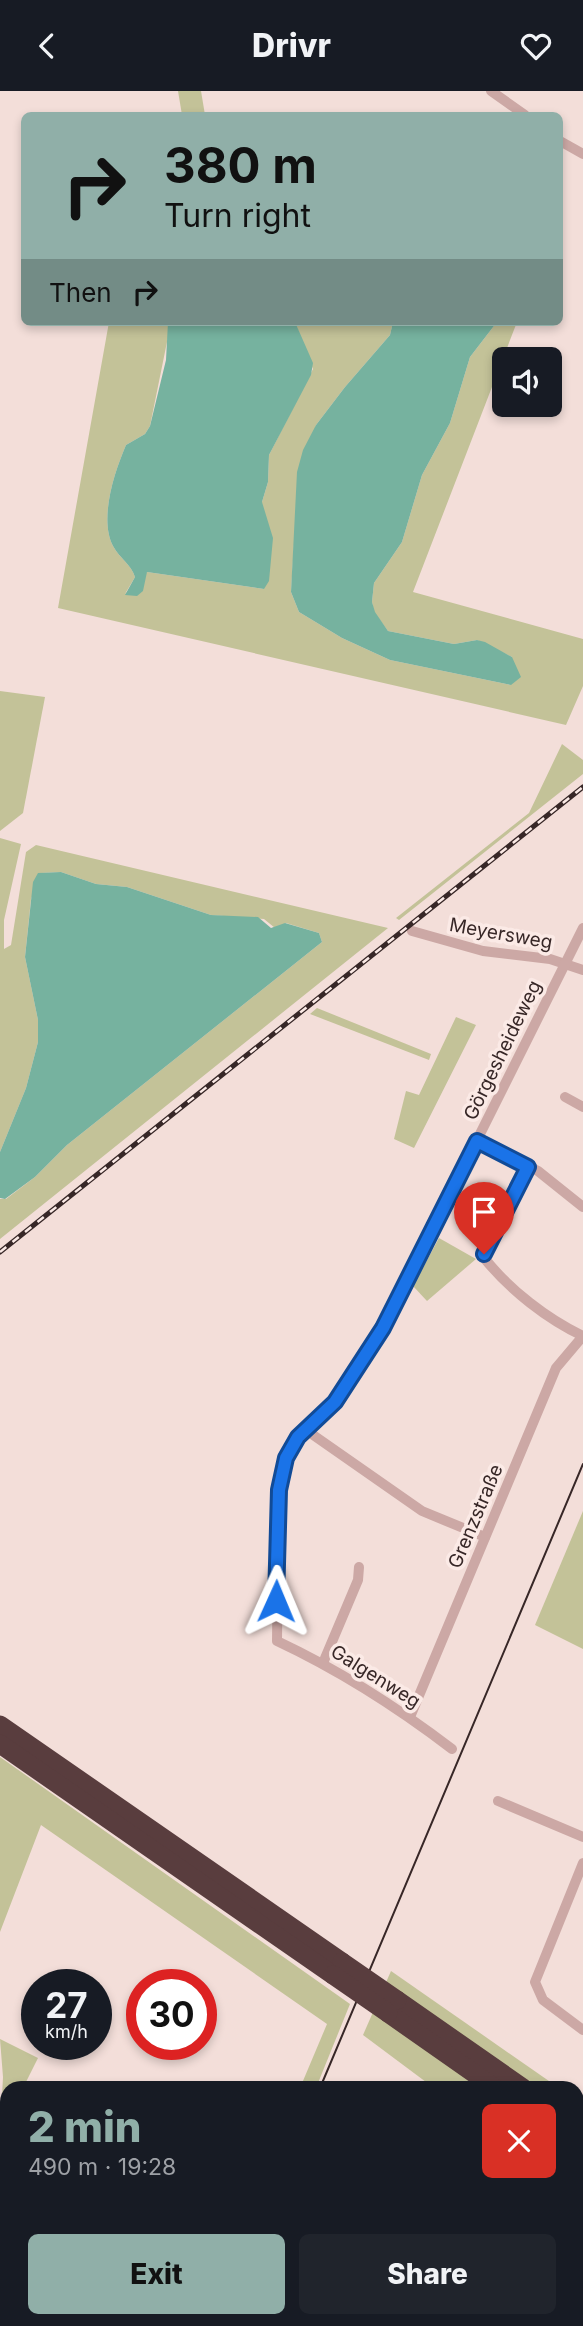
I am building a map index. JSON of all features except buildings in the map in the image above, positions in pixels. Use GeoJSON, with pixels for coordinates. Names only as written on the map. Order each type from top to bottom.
{"type":"FeatureCollection","features":[{"type":"Feature","properties":{"kind":"highway"},"geometry":{"type":"LineString","coordinates":[[0,1725],[337,1969],[486,2081]]}},
{"type":"Feature","properties":{"kind":"highway"},"geometry":{"type":"LineString","coordinates":[[0,1744],[337,1969]]}},
{"type":"Feature","properties":{"kind":"highway"},"geometry":{"type":"LineString","coordinates":[[394,2011],[465,2081]]}},
{"type":"Feature","properties":{"kind":"highway"},"geometry":{"type":"LineString","coordinates":[[394,2011],[511,2081]]}},
{"type":"Feature","properties":{"kind":"street"},"geometry":{"type":"LineString","coordinates":[[491,91],[521,112]]}},
{"type":"Feature","properties":{"kind":"street"},"geometry":{"type":"LineString","coordinates":[[563,143],[583,154]]}},
{"type":"Feature","properties":{"kind":"street","name":"Görgesheideweg"},"geometry":{"type":"LineString","coordinates":[[277,1641],[279,1490],[286,1458],[306,1430],[335,1402],[383,1328],[583,928]]}},
{"type":"Feature","properties":{"kind":"street","name":"Meyersweg"},"geometry":{"type":"LineString","coordinates":[[412,931],[483,951],[550,959],[583,970]]}},
{"type":"Feature","properties":{"kind":"street"},"geometry":{"type":"LineString","coordinates":[[565,1097],[583,1107]]}},
{"type":"Feature","properties":{"kind":"street"},"geometry":{"type":"LineString","coordinates":[[477,1141],[528,1167],[583,1206]]}},
{"type":"Feature","properties":{"kind":"street"},"geometry":{"type":"LineString","coordinates":[[528,1167],[484,1254],[485,1259],[560,1326],[583,1336]]}},
{"type":"Feature","properties":{"kind":"street","name":"Grenzstraße"},"geometry":{"type":"LineString","coordinates":[[410,1717],[556,1368],[583,1336]]}},
{"type":"Feature","properties":{"kind":"street"},"geometry":{"type":"LineString","coordinates":[[306,1430],[422,1511],[485,1537]]}},
{"type":"Feature","properties":{"kind":"street"},"geometry":{"type":"LineString","coordinates":[[323,1663],[358,1580],[359,1567]]}},
{"type":"Feature","properties":{"kind":"street","name":"Galgenweg"},"geometry":{"type":"LineString","coordinates":[[277,1641],[323,1663],[410,1717],[452,1749]]}},
{"type":"Feature","properties":{"kind":"street"},"geometry":{"type":"LineString","coordinates":[[498,1801],[583,1837]]}},
{"type":"Feature","properties":{"kind":"street"},"geometry":{"type":"LineString","coordinates":[[583,1863],[535,1982],[543,2000],[583,2030]]}},
{"type":"Feature","properties":{"kind":"shaded area"},"geometry":{"type":"Polygon","coordinates":[[[178,91],[201,91],[204,112],[182,112],[178,91]]]}},
{"type":"Feature","properties":{"kind":"shaded area"},"geometry":{"type":"Polygon","coordinates":[[[108,326],[168,326],[169,332],[150,426],[145,434],[126,445],[110,496],[107,523],[109,535],[116,551],[135,577],[125,594],[147,572],[264,589],[262,502],[268,482],[269,455],[313,369],[297,326],[392,326],[390,335],[316,425],[297,496],[291,592],[299,612],[342,638],[390,660],[511,685],[512,657],[477,640],[454,644],[388,631],[374,612],[372,602],[374,583],[402,542],[422,475],[450,423],[470,357],[494,326],[515,326],[507,347],[492,347],[492,387],[413,592],[583,639],[583,686],[566,725],[58,608],[108,326]]]}},
{"type":"Feature","properties":{"kind":"shaded area"},"geometry":{"type":"Polygon","coordinates":[[[168,326],[297,326],[313,363],[311,375],[269,455],[268,482],[262,502],[273,538],[269,581],[264,589],[147,572],[143,591],[137,596],[125,595],[135,577],[116,551],[109,535],[107,523],[110,496],[126,445],[145,434],[150,426],[166,360],[168,326]]]}},
{"type":"Feature","properties":{"kind":"shaded area"},"geometry":{"type":"Polygon","coordinates":[[[392,326],[494,326],[470,357],[450,423],[422,475],[402,542],[374,583],[372,602],[375,612],[388,631],[454,644],[477,640],[485,642],[512,657],[521,677],[511,685],[390,660],[342,638],[299,612],[291,592],[297,472],[303,450],[316,425],[390,335],[392,326]]]}},
{"type":"Feature","properties":{"kind":"shaded area"},"geometry":{"type":"Polygon","coordinates":[[[0,691],[45,697],[23,813],[0,831],[0,691]]]}},
{"type":"Feature","properties":{"kind":"shaded area"},"geometry":{"type":"Polygon","coordinates":[[[562,744],[583,760],[583,774],[399,920],[396,918],[529,813],[562,744]]]}},
{"type":"Feature","properties":{"kind":"shaded area"},"geometry":{"type":"Polygon","coordinates":[[[0,838],[21,844],[4,920],[4,949],[11,945],[26,852],[36,845],[388,928],[0,1239],[0,1199],[6,1199],[35,1177],[67,1145],[322,942],[319,933],[286,923],[275,928],[264,919],[211,915],[127,887],[96,884],[61,872],[41,873],[31,899],[25,957],[38,1020],[38,1042],[26,1088],[0,1152],[0,838]]]}},
{"type":"Feature","properties":{"kind":"shaded area"},"geometry":{"type":"Polygon","coordinates":[[[61,872],[96,884],[127,887],[211,915],[258,917],[271,928],[285,923],[319,933],[322,942],[67,1145],[35,1177],[5,1199],[0,1198],[0,1152],[26,1088],[38,1042],[38,1020],[25,957],[33,882],[38,873],[61,872]]]}},
{"type":"Feature","properties":{"kind":"shaded area"},"geometry":{"type":"Polygon","coordinates":[[[317,1008],[431,1054],[429,1060],[310,1014],[317,1008]]]}},
{"type":"Feature","properties":{"kind":"shaded area"},"geometry":{"type":"Polygon","coordinates":[[[456,1017],[476,1025],[414,1148],[394,1139],[406,1091],[419,1095],[456,1017]]]}},
{"type":"Feature","properties":{"kind":"shaded area"},"geometry":{"type":"Polygon","coordinates":[[[439,1238],[476,1259],[427,1301],[413,1286],[439,1238]]]}},
{"type":"Feature","properties":{"kind":"shaded area"},"geometry":{"type":"Polygon","coordinates":[[[583,1511],[583,1649],[535,1625],[583,1511]]]}},
{"type":"Feature","properties":{"kind":"shaded area"},"geometry":{"type":"Polygon","coordinates":[[[0,1757],[350,2004],[319,2081],[303,2081],[327,2024],[41,1825],[0,1932],[0,1757]]]}},
{"type":"Feature","properties":{"kind":"shaded area"},"geometry":{"type":"Polygon","coordinates":[[[391,1971],[549,2081],[425,2081],[363,2035],[391,1971]]]}},
{"type":"Feature","properties":{"kind":"shaded area"},"geometry":{"type":"Polygon","coordinates":[[[0,2039],[21,2050],[21,2060],[37,2060],[26,2081],[3,2081],[0,2039]]]}},
{"type":"Feature","properties":{"kind":"tram line"},"geometry":{"type":"LineString","coordinates":[[323,2081],[583,1464]]}},
{"type":"Feature","properties":{"kind":"railway"},"geometry":{"type":"LineString","coordinates":[[0,1252],[583,787]]}},
{"type":"Feature","properties":{"kind":"route"},"geometry":{"type":"LineString","coordinates":[[276,1601],[279,1490],[286,1458],[298,1437],[335,1402],[358,1370],[402,1293],[477,1141],[528,1167],[484,1254]]}}]}
